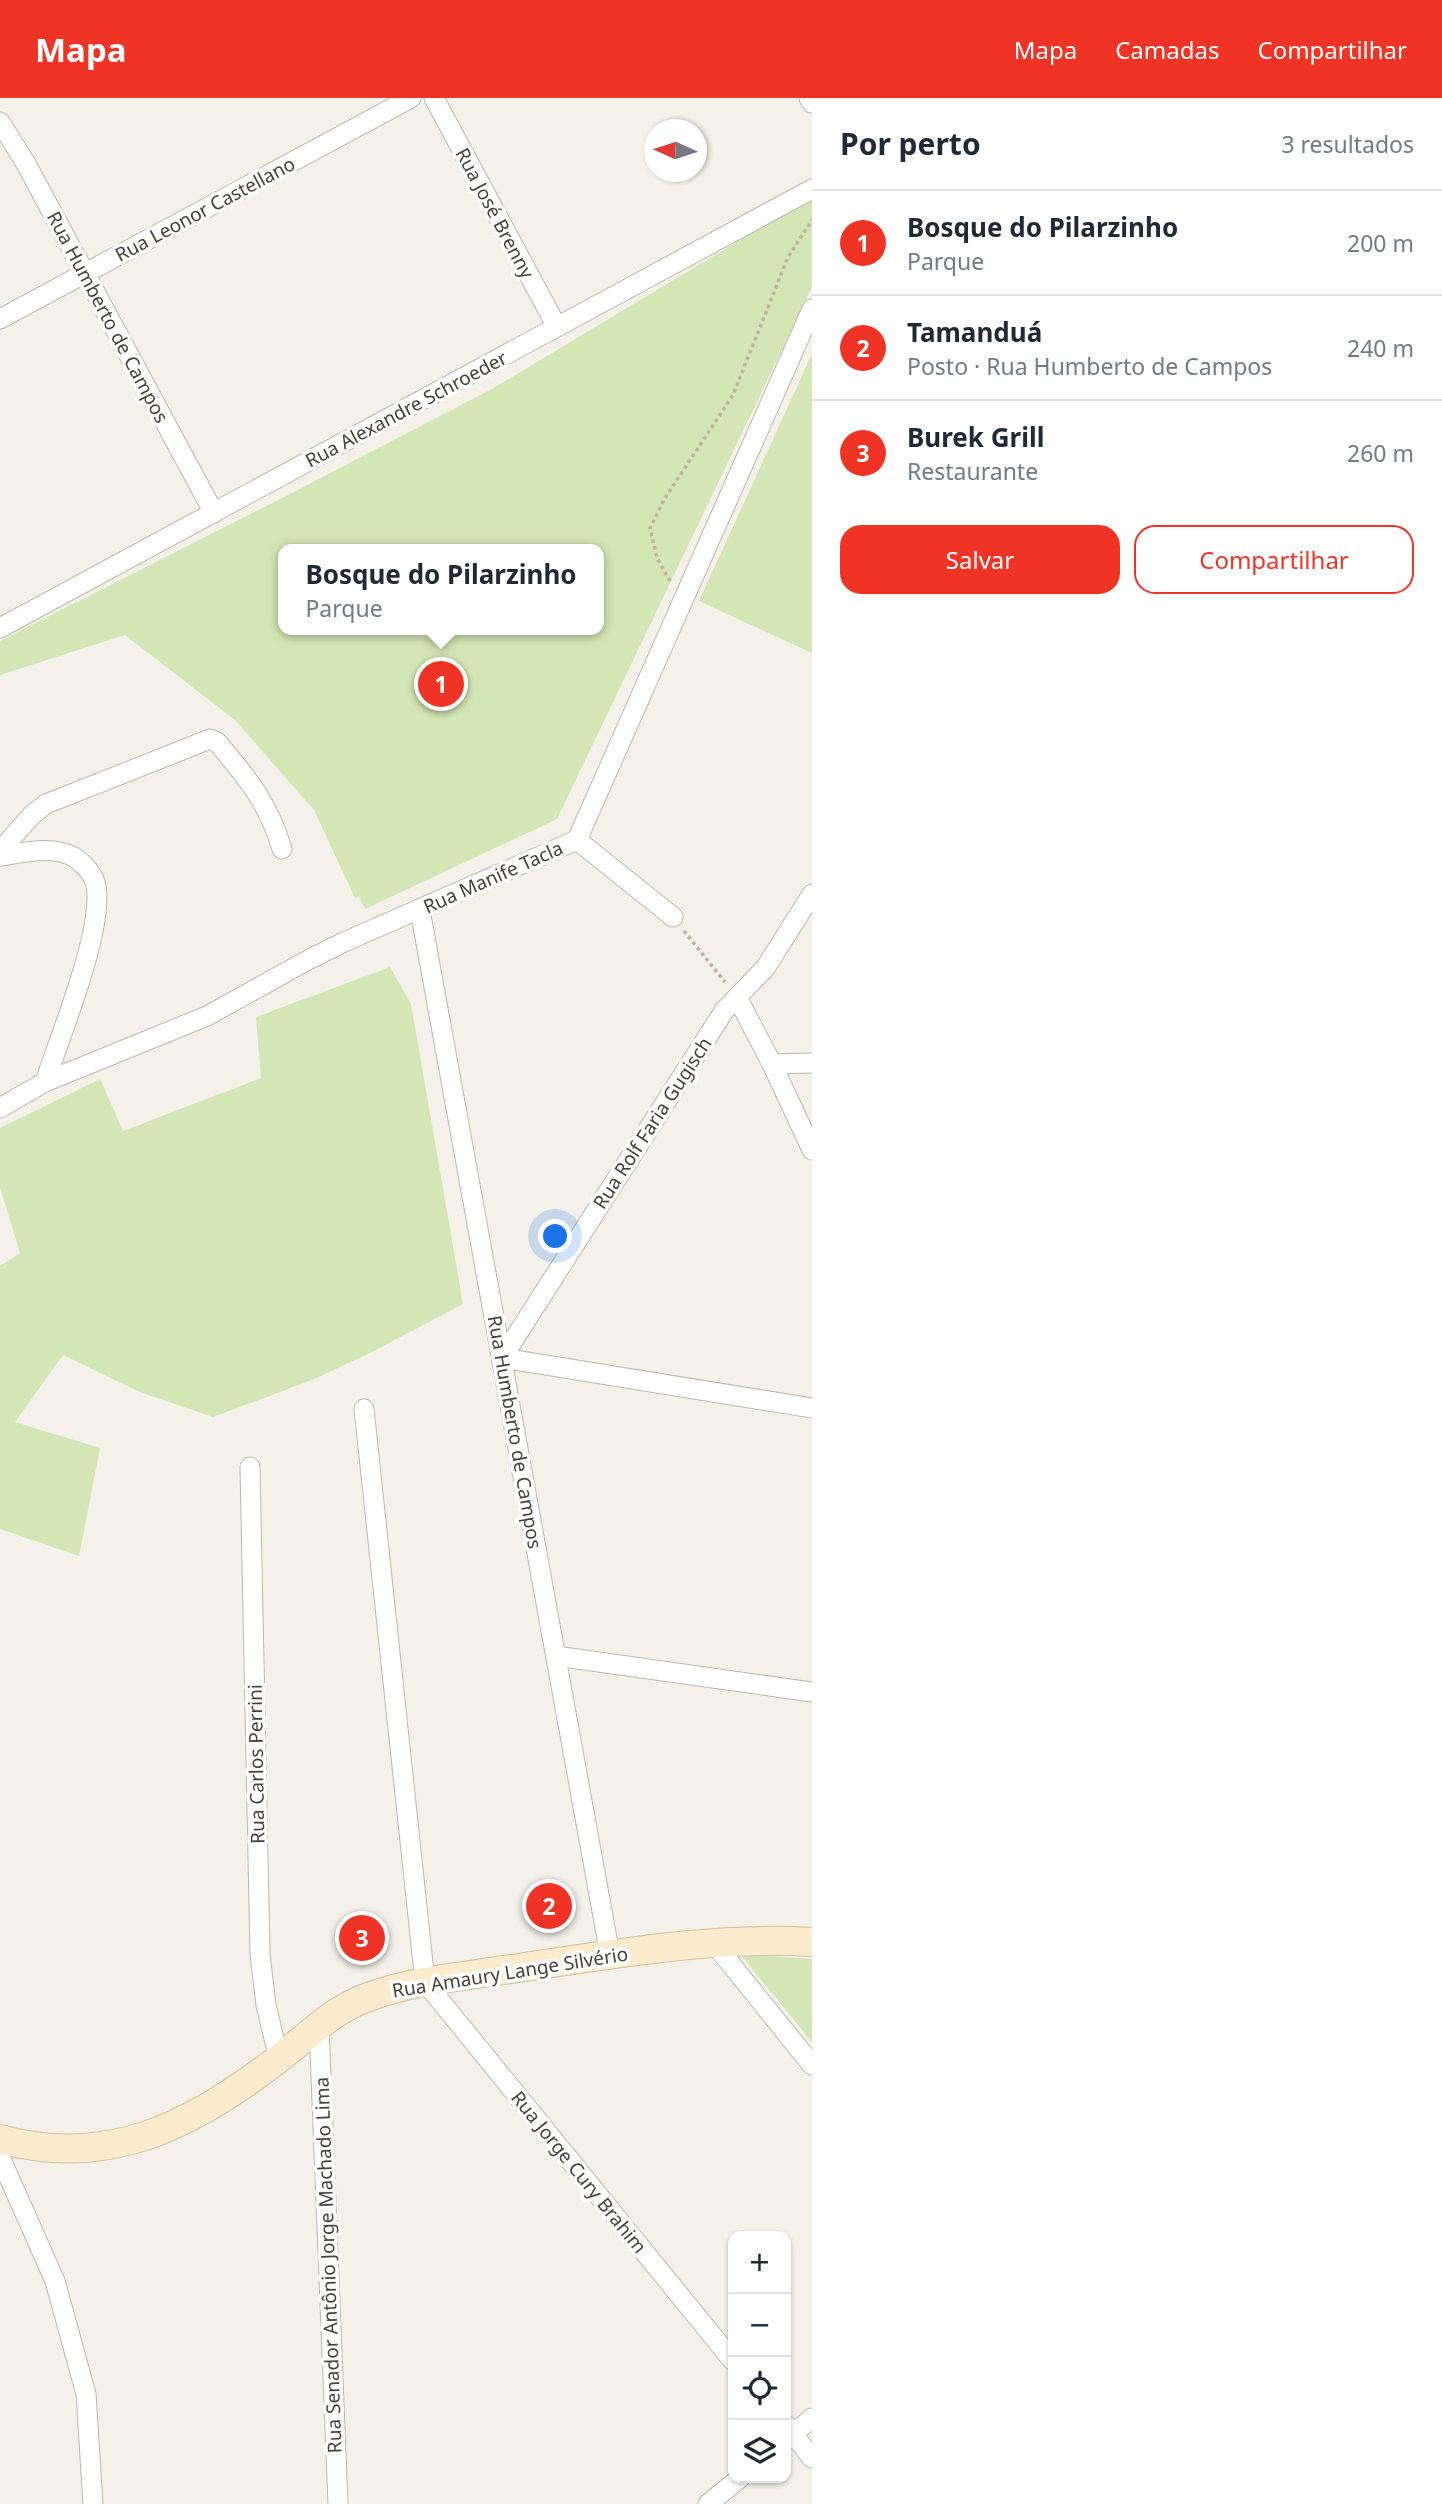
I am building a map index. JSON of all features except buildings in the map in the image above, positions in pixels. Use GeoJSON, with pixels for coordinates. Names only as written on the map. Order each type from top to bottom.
{"type":"FeatureCollection","features":[{"type":"Feature","properties":{"kind":"main road","name":"Rua Amaury Lange Silvério"},"geometry":{"type":"LineString","coordinates":[[0,2139],[50,2150],[81,2150],[129,2141],[157,2132],[193,2116],[236,2090],[339,2011],[387,1990],[425,1982],[713,1942],[812,1942]]}},
{"type":"Feature","properties":{"kind":"street","name":"Rua Leonor Castellano"},"geometry":{"type":"LineString","coordinates":[[0,319],[411,98]]}},
{"type":"Feature","properties":{"kind":"street","name":"Rua José Brenny"},"geometry":{"type":"LineString","coordinates":[[434,98],[556,327]]}},
{"type":"Feature","properties":{"kind":"street"},"geometry":{"type":"LineString","coordinates":[[809,98],[812,103]]}},
{"type":"Feature","properties":{"kind":"street","name":"Rua Humberto de Campos"},"geometry":{"type":"LineString","coordinates":[[0,122],[13,141],[214,513]]}},
{"type":"Feature","properties":{"kind":"street","name":"Rua Alexandre Schroeder"},"geometry":{"type":"LineString","coordinates":[[0,628],[812,189]]}},
{"type":"Feature","properties":{"kind":"street","name":"Rua Manife Tacla"},"geometry":{"type":"LineString","coordinates":[[0,1108],[45,1082],[207,1016],[308,960],[577,840],[812,309]]}},
{"type":"Feature","properties":{"kind":"street"},"geometry":{"type":"LineString","coordinates":[[0,853],[32,815],[46,804],[210,739],[217,742],[252,783],[274,821],[282,849]]}},
{"type":"Feature","properties":{"kind":"street"},"geometry":{"type":"LineString","coordinates":[[577,840],[673,917]]}},
{"type":"Feature","properties":{"kind":"street"},"geometry":{"type":"LineString","coordinates":[[0,853],[39,850],[72,856],[88,869],[96,884],[97,905],[93,932],[45,1082]]}},
{"type":"Feature","properties":{"kind":"street","name":"Rua Rolf Faria Gugisch"},"geometry":{"type":"LineString","coordinates":[[502,1358],[724,1011],[766,967],[812,894]]}},
{"type":"Feature","properties":{"kind":"street","name":"Rua Humberto de Campos"},"geometry":{"type":"LineString","coordinates":[[420,909],[610,1955]]}},
{"type":"Feature","properties":{"kind":"street"},"geometry":{"type":"LineString","coordinates":[[737,997],[812,1150]]}},
{"type":"Feature","properties":{"kind":"street"},"geometry":{"type":"LineString","coordinates":[[772,1064],[812,1063]]}},
{"type":"Feature","properties":{"kind":"street"},"geometry":{"type":"LineString","coordinates":[[502,1358],[812,1408]]}},
{"type":"Feature","properties":{"kind":"street"},"geometry":{"type":"LineString","coordinates":[[364,1409],[425,1982]]}},
{"type":"Feature","properties":{"kind":"street","name":"Rua Carlos Perrini"},"geometry":{"type":"LineString","coordinates":[[250,1467],[260,1954],[266,2005],[279,2059]]}},
{"type":"Feature","properties":{"kind":"street"},"geometry":{"type":"LineString","coordinates":[[556,1656],[812,1692]]}},
{"type":"Feature","properties":{"kind":"street"},"geometry":{"type":"LineString","coordinates":[[713,1942],[812,2065]]}},
{"type":"Feature","properties":{"kind":"street","name":"Rua Jorge Cury Brahim"},"geometry":{"type":"LineString","coordinates":[[425,1982],[730,2357]]}},
{"type":"Feature","properties":{"kind":"street","name":"Rua Senador Antônio Jorge Machado Lima"},"geometry":{"type":"LineString","coordinates":[[319,2026],[338,2504]]}},
{"type":"Feature","properties":{"kind":"street"},"geometry":{"type":"LineString","coordinates":[[0,2157],[55,2281],[86,2394],[93,2504]]}},
{"type":"Feature","properties":{"kind":"street"},"geometry":{"type":"LineString","coordinates":[[791,2431],[812,2418]]}},
{"type":"Feature","properties":{"kind":"street"},"geometry":{"type":"LineString","coordinates":[[791,2436],[812,2458]]}},
{"type":"Feature","properties":{"kind":"street"},"geometry":{"type":"LineString","coordinates":[[708,2504],[734,2483]]}},
{"type":"Feature","properties":{"kind":"path"},"geometry":{"type":"LineString","coordinates":[[682,601],[657,558],[650,528],[665,498],[733,395],[788,257],[812,220]]}},
{"type":"Feature","properties":{"kind":"path"},"geometry":{"type":"LineString","coordinates":[[673,917],[737,997]]}},
{"type":"Feature","properties":{"kind":"green space"},"geometry":{"type":"Polygon","coordinates":[[[812,197],[812,287],[557,819],[365,909],[359,897],[355,898],[314,810],[235,720],[125,635],[0,675],[0,641],[492,389],[812,197]]]}},
{"type":"Feature","properties":{"kind":"green space"},"geometry":{"type":"Polygon","coordinates":[[[812,354],[812,653],[699,601],[812,354]]]}},
{"type":"Feature","properties":{"kind":"green space"},"geometry":{"type":"Polygon","coordinates":[[[390,967],[411,1004],[463,1304],[312,1380],[213,1417],[140,1392],[63,1355],[15,1422],[100,1448],[79,1556],[0,1529],[0,1266],[20,1253],[0,1187],[0,1128],[100,1079],[123,1131],[261,1078],[256,1017],[390,967]]]}},
{"type":"Feature","properties":{"kind":"green space"},"geometry":{"type":"Polygon","coordinates":[[[740,1954],[812,1959],[812,2042],[740,1954]]]}},
{"type":"Feature","properties":{"kind":"place","name":"Bosque do Pilarzinho"},"geometry":{"type":"Point","coordinates":[441,684]}},
{"type":"Feature","properties":{"kind":"place","name":"Tamanduá"},"geometry":{"type":"Point","coordinates":[549,1906]}},
{"type":"Feature","properties":{"kind":"place","name":"Burek Grill"},"geometry":{"type":"Point","coordinates":[362,1938]}}]}
